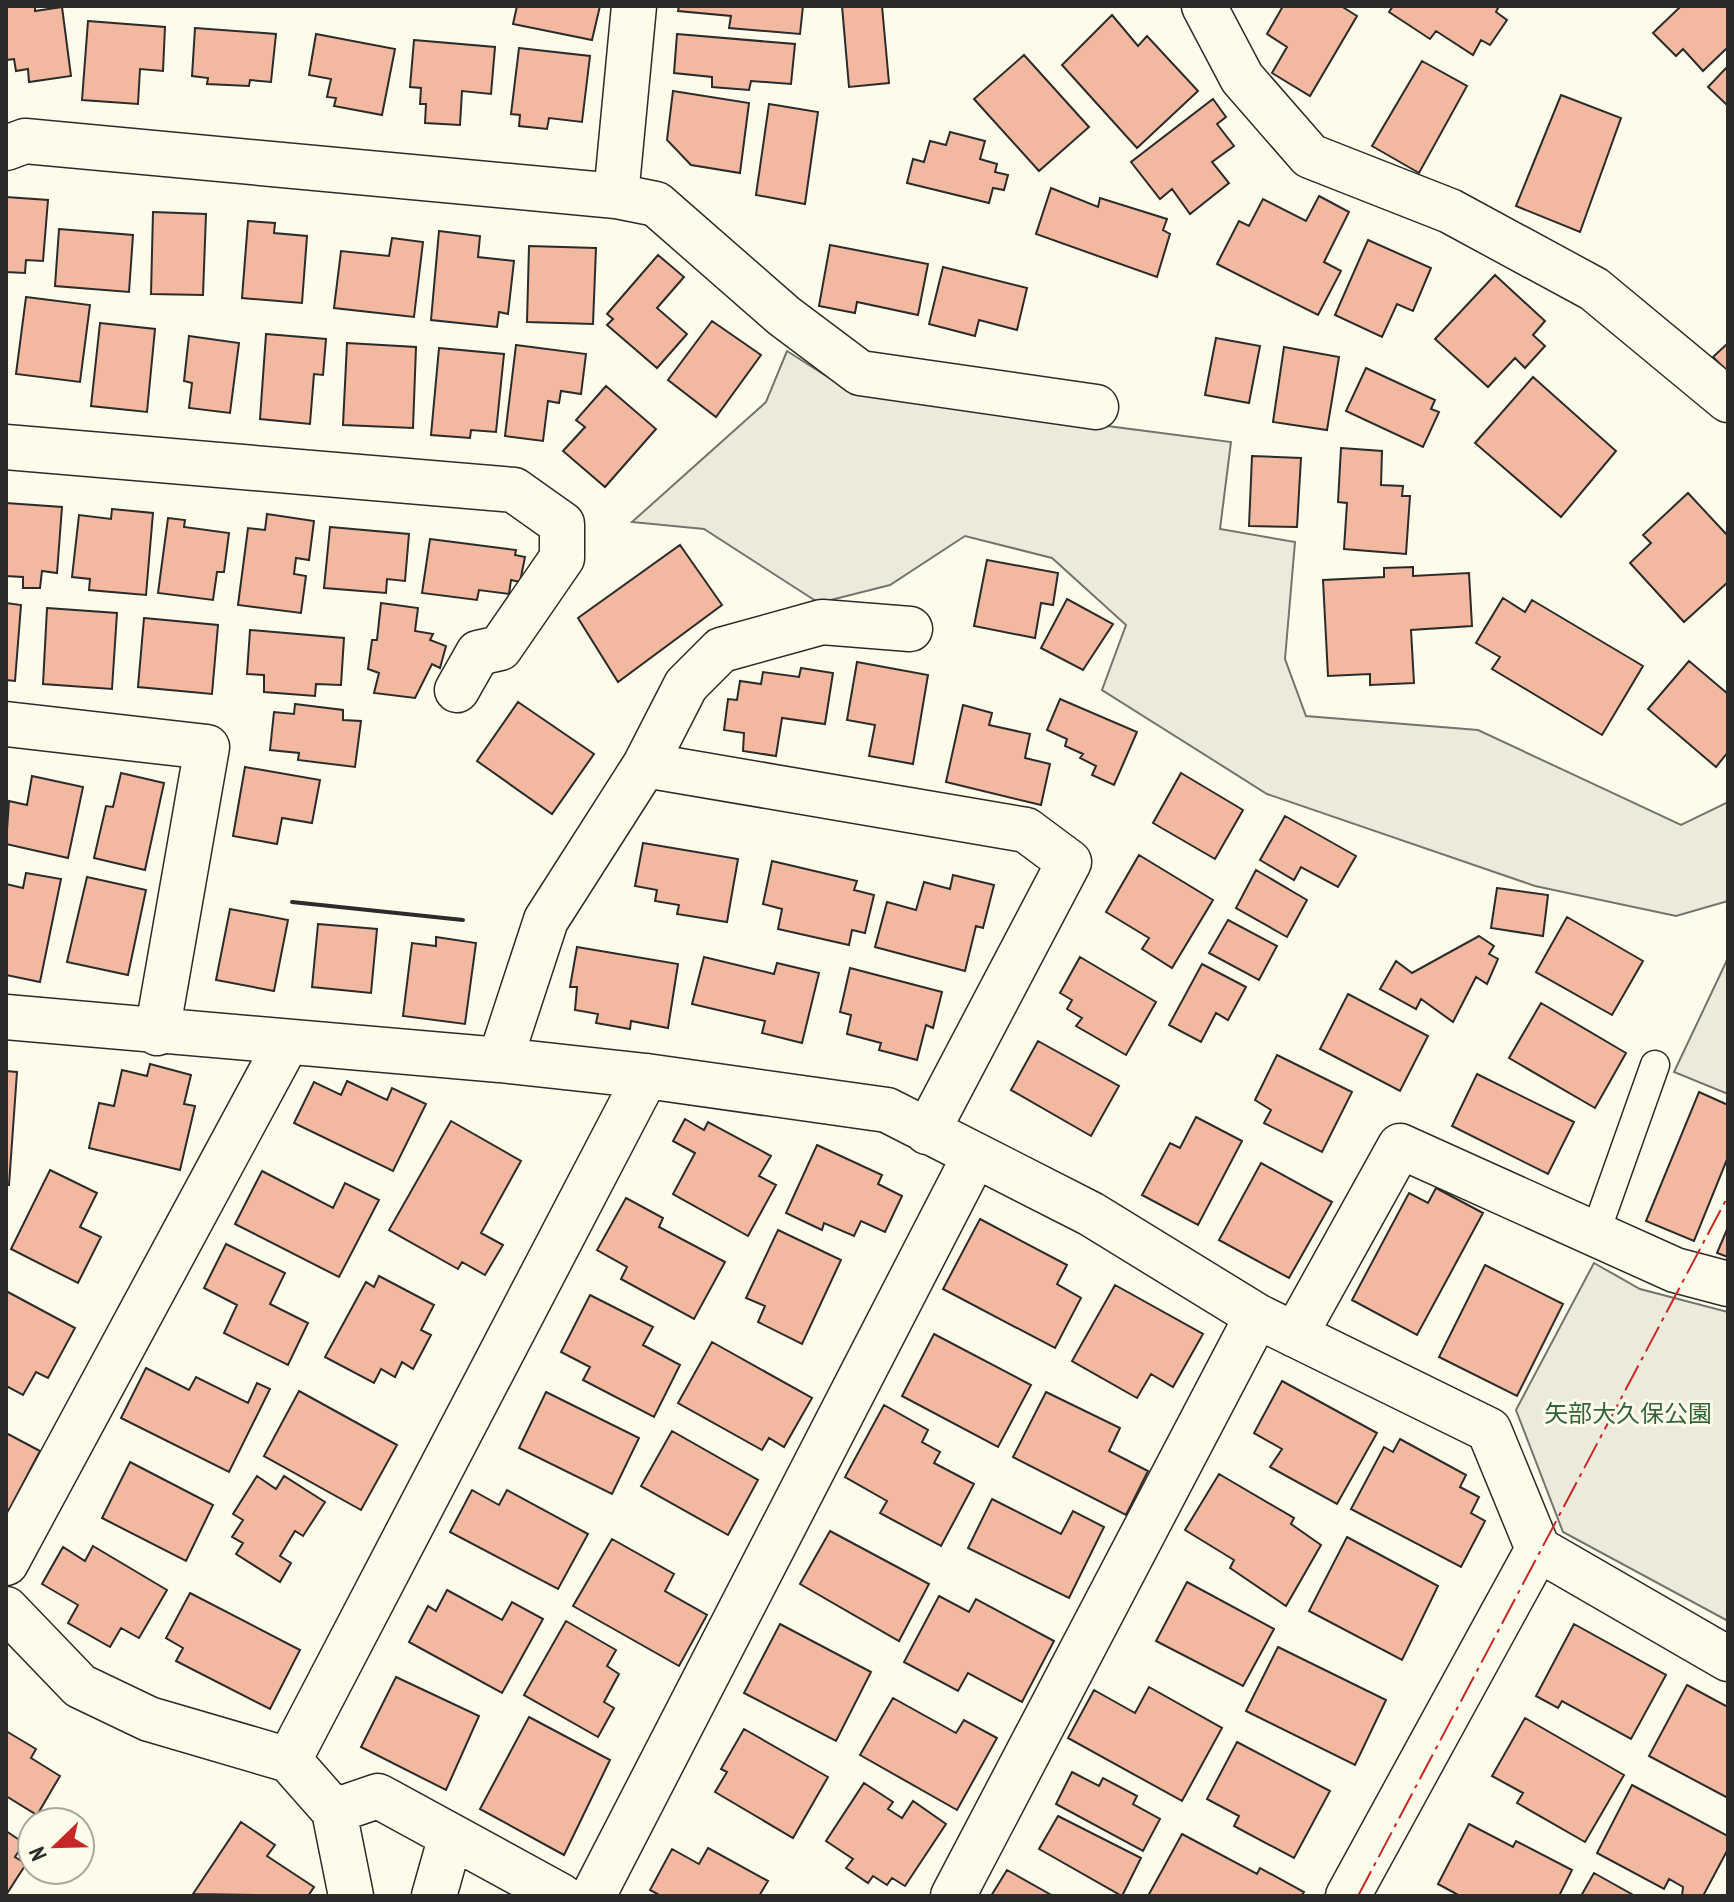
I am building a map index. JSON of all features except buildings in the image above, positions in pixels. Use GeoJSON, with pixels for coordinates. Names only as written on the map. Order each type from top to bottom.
{"type":"FeatureCollection","features":[{"type":"Feature","properties":{"kind":"street"},"geometry":{"type":"LineString","coordinates":[[616,196],[634,6]]}},
{"type":"Feature","properties":{"kind":"street"},"geometry":{"type":"LineString","coordinates":[[1204,6],[1242,78],[1310,156],[1450,211],[1594,289],[1728,400]]}},
{"type":"Feature","properties":{"kind":"street"},"geometry":{"type":"LineString","coordinates":[[6,148],[25,141],[616,196],[656,204],[784,316],[860,373],[1096,407]]}},
{"type":"Feature","properties":{"kind":"street"},"geometry":{"type":"LineString","coordinates":[[6,447],[514,490],[562,524],[562,558],[500,648],[478,653],[457,690]]}},
{"type":"Feature","properties":{"kind":"street"},"geometry":{"type":"LineString","coordinates":[[500,1060],[546,920],[645,765],[686,685],[721,650],[822,622],[910,629]]}},
{"type":"Feature","properties":{"kind":"street"},"geometry":{"type":"LineString","coordinates":[[6,724],[207,747],[157,1033]]}},
{"type":"Feature","properties":{"kind":"street"},"geometry":{"type":"LineString","coordinates":[[645,765],[1026,830],[1069,862],[927,1132]]}},
{"type":"Feature","properties":{"kind":"street"},"geometry":{"type":"LineString","coordinates":[[6,1017],[157,1033],[500,1060],[646,1076],[887,1110],[1091,1214],[1257,1316],[1489,1430],[1538,1549],[1728,1659]]}},
{"type":"Feature","properties":{"kind":"street"},"geometry":{"type":"LineString","coordinates":[[6,1563],[286,1044]]}},
{"type":"Feature","properties":{"kind":"street"},"geometry":{"type":"LineString","coordinates":[[289,1760],[646,1076]]}},
{"type":"Feature","properties":{"kind":"street"},"geometry":{"type":"LineString","coordinates":[[1295,1335],[1400,1146],[1675,1270],[1728,1284]]}},
{"type":"Feature","properties":{"kind":"street"},"geometry":{"type":"LineString","coordinates":[[593,1896],[974,1157]]}},
{"type":"Feature","properties":{"kind":"street"},"geometry":{"type":"LineString","coordinates":[[953,1896],[1257,1316]]}},
{"type":"Feature","properties":{"kind":"street"},"geometry":{"type":"LineString","coordinates":[[1348,1896],[1538,1549]]}},
{"type":"Feature","properties":{"kind":"street"},"geometry":{"type":"LineString","coordinates":[[6,1609],[80,1686],[149,1719],[289,1760],[334,1811],[351,1896]]}},
{"type":"Feature","properties":{"kind":"street"},"geometry":{"type":"LineString","coordinates":[[334,1811],[378,1796],[561,1896]]}},
{"type":"Feature","properties":{"kind":"street"},"geometry":{"type":"LineString","coordinates":[[434,1896],[451,1836]]}},
{"type":"Feature","properties":{"kind":"lane"},"geometry":{"type":"LineString","coordinates":[[1595,1234],[1655,1065]]}},
{"type":"Feature","properties":{"kind":"green space"},"geometry":{"type":"Polygon","coordinates":[[[787,351],[853,393],[1231,442],[1220,529],[1295,542],[1285,659],[1306,716],[1478,730],[1681,825],[1728,802],[1728,901],[1676,916],[1535,886],[1267,794],[1102,690],[1126,625],[1052,558],[965,536],[890,585],[819,603],[704,529],[632,522],[766,402],[787,351]]]}},
{"type":"Feature","properties":{"kind":"green space"},"geometry":{"type":"Polygon","coordinates":[[[1728,958],[1728,1094],[1674,1072],[1728,958]]]}},
{"type":"Feature","properties":{"kind":"green space","name":"矢部大久保公園"},"geometry":{"type":"Polygon","coordinates":[[[1594,1263],[1640,1289],[1728,1312],[1728,1621],[1563,1532],[1516,1410],[1594,1263]]]}},
{"type":"Feature","properties":{"kind":"wall"},"geometry":{"type":"LineString","coordinates":[[292,902],[463,920]]}},
{"type":"Feature","properties":{"kind":"power"},"geometry":{"type":"LineString","coordinates":[[1358,1896],[1728,1196]]}}]}
